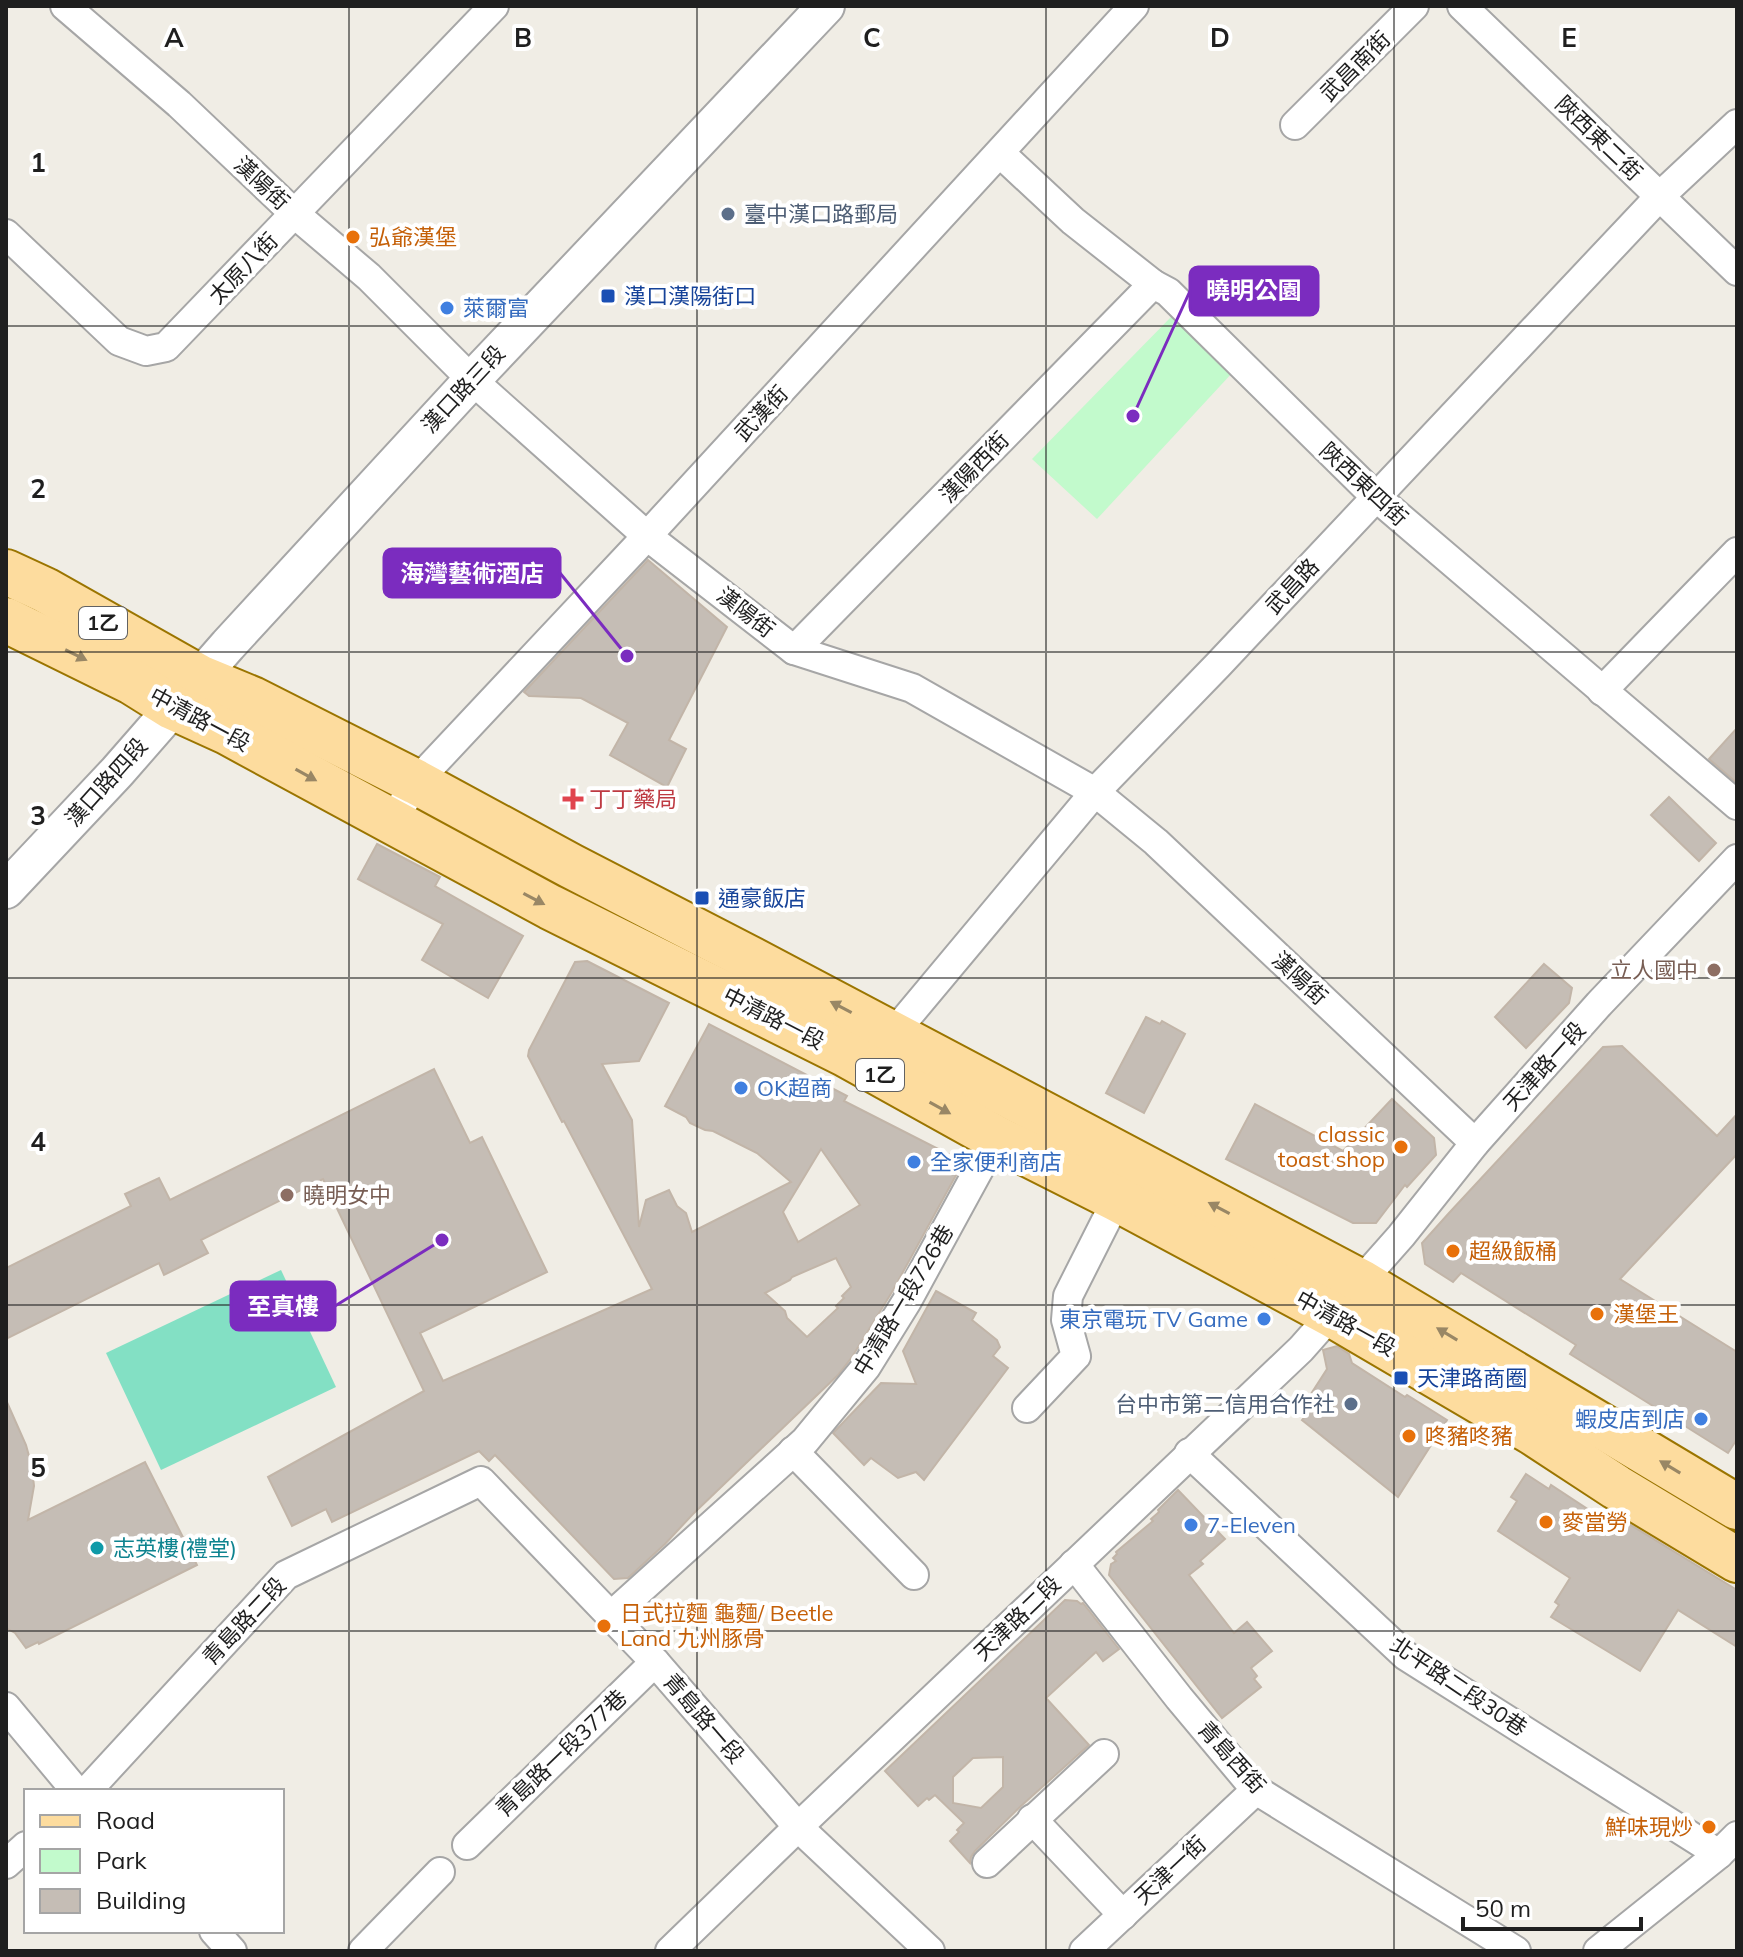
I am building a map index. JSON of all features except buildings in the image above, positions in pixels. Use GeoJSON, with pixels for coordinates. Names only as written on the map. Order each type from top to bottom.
{"type":"FeatureCollection","features":[{"type":"Feature","properties":{"kind":"main road","name":"中清路一段"},"geometry":{"type":"LineString","coordinates":[[6,572],[45,590],[186,692],[227,732],[550,907],[845,1054],[879,1050],[996,1138],[1331,1314],[1532,1432],[1737,1560]]}},
{"type":"Feature","properties":{"kind":"main road","name":"中清路一段"},"geometry":{"type":"LineString","coordinates":[[6,620],[132,682],[252,699],[416,782],[571,866],[879,1050],[1361,1282],[1737,1507]]}},
{"type":"Feature","properties":{"kind":"street","name":"漢陽街"},"geometry":{"type":"LineString","coordinates":[[65,6],[179,104],[295,214],[369,277],[472,380],[647,536],[794,650],[912,688],[1095,792],[1156,842],[1475,1143]]}},
{"type":"Feature","properties":{"kind":"street","name":"漢口路三段"},"geometry":{"type":"LineString","coordinates":[[186,692],[472,380],[826,6]]}},
{"type":"Feature","properties":{"kind":"street","name":"武漢街"},"geometry":{"type":"LineString","coordinates":[[391,823],[416,782],[647,536],[1134,6]]}},
{"type":"Feature","properties":{"kind":"street","name":"武昌南街"},"geometry":{"type":"LineString","coordinates":[[1295,125],[1414,6]]}},
{"type":"Feature","properties":{"kind":"street","name":"陜西東二街"},"geometry":{"type":"LineString","coordinates":[[1462,6],[1737,271]]}},
{"type":"Feature","properties":{"kind":"street","name":"太原八街"},"geometry":{"type":"LineString","coordinates":[[6,234],[119,341],[146,351],[166,347],[492,7]]}},
{"type":"Feature","properties":{"kind":"street","name":"武昌路"},"geometry":{"type":"LineString","coordinates":[[879,1050],[1095,792],[1660,196],[1737,124]]}},
{"type":"Feature","properties":{"kind":"street","name":"陜西東四街"},"geometry":{"type":"LineString","coordinates":[[1000,153],[1073,221],[1153,284],[1168,292],[1376,497],[1737,805]]}},
{"type":"Feature","properties":{"kind":"street","name":"漢陽西街"},"geometry":{"type":"LineString","coordinates":[[794,650],[1153,284]]}},
{"type":"Feature","properties":{"kind":"street"},"geometry":{"type":"LineString","coordinates":[[1602,691],[1737,552]]}},
{"type":"Feature","properties":{"kind":"street","name":"漢口路四段"},"geometry":{"type":"LineString","coordinates":[[6,890],[117,772],[186,692]]}},
{"type":"Feature","properties":{"kind":"street","name":"天津路一段"},"geometry":{"type":"LineString","coordinates":[[1361,1282],[1475,1143],[1599,1004],[1737,859]]}},
{"type":"Feature","properties":{"kind":"street","name":"中清路一段726巷"},"geometry":{"type":"LineString","coordinates":[[611,1616],[805,1441],[866,1367],[907,1301],[996,1138]]}},
{"type":"Feature","properties":{"kind":"street"},"geometry":{"type":"LineString","coordinates":[[1027,1408],[1076,1356],[1066,1320],[1068,1296],[1117,1199]]}},
{"type":"Feature","properties":{"kind":"street","name":"天津路二段"},"geometry":{"type":"LineString","coordinates":[[670,1951],[1301,1349],[1361,1282]]}},
{"type":"Feature","properties":{"kind":"street"},"geometry":{"type":"LineString","coordinates":[[793,1451],[914,1575]]}},
{"type":"Feature","properties":{"kind":"street","name":"北平路二段30巷"},"geometry":{"type":"LineString","coordinates":[[1189,1453],[1406,1656],[1728,1845]]}},
{"type":"Feature","properties":{"kind":"street","name":"青島路一段"},"geometry":{"type":"LineString","coordinates":[[481,1481],[655,1662],[798,1827],[930,1951]]}},
{"type":"Feature","properties":{"kind":"street","name":"青島路二段"},"geometry":{"type":"LineString","coordinates":[[89,1789],[286,1575],[481,1481]]}},
{"type":"Feature","properties":{"kind":"street","name":"青島西街"},"geometry":{"type":"LineString","coordinates":[[1074,1564],[1256,1790],[1516,1951]]}},
{"type":"Feature","properties":{"kind":"street","name":"青島路一段377巷"},"geometry":{"type":"LineString","coordinates":[[467,1845],[655,1662]]}},
{"type":"Feature","properties":{"kind":"street"},"geometry":{"type":"LineString","coordinates":[[6,1707],[74,1789]]}},
{"type":"Feature","properties":{"kind":"street"},"geometry":{"type":"LineString","coordinates":[[987,1863],[1104,1754]]}},
{"type":"Feature","properties":{"kind":"street","name":"天津一街"},"geometry":{"type":"LineString","coordinates":[[1084,1951],[1256,1790]]}},
{"type":"Feature","properties":{"kind":"street"},"geometry":{"type":"LineString","coordinates":[[1032,1819],[1123,1915]]}},
{"type":"Feature","properties":{"kind":"street"},"geometry":{"type":"LineString","coordinates":[[1598,1951],[1728,1845]]}},
{"type":"Feature","properties":{"kind":"street"},"geometry":{"type":"LineString","coordinates":[[6,1864],[24,1848]]}},
{"type":"Feature","properties":{"kind":"street"},"geometry":{"type":"LineString","coordinates":[[363,1951],[440,1872]]}},
{"type":"Feature","properties":{"kind":"street"},"geometry":{"type":"LineString","coordinates":[[216,1933],[232,1951]]}},
{"type":"Feature","properties":{"kind":"green space"},"geometry":{"type":"Polygon","coordinates":[[[1173,315],[1233,372],[1097,519],[1032,459],[1173,315]]]}},
{"type":"Feature","properties":{"kind":"green space"},"geometry":{"type":"Polygon","coordinates":[[[281,1270],[336,1387],[161,1470],[106,1353],[281,1270]]]}},
{"type":"Feature","properties":{"kind":"place","name":"臺中漢口路郵局"},"geometry":{"type":"Point","coordinates":[728,214]}},
{"type":"Feature","properties":{"kind":"place","name":"弘爺漢堡"},"geometry":{"type":"Point","coordinates":[353,237]}},
{"type":"Feature","properties":{"kind":"place","name":"漢口漢陽街口"},"geometry":{"type":"Point","coordinates":[608,296]}},
{"type":"Feature","properties":{"kind":"place","name":"萊爾富"},"geometry":{"type":"Point","coordinates":[447,308]}},
{"type":"Feature","properties":{"kind":"place","name":"曉明公園"},"geometry":{"type":"Point","coordinates":[1133,416]}},
{"type":"Feature","properties":{"kind":"place","name":"海灣藝術酒店"},"geometry":{"type":"Point","coordinates":[627,656]}},
{"type":"Feature","properties":{"kind":"place","name":"丁丁藥局"},"geometry":{"type":"Point","coordinates":[573,799]}},
{"type":"Feature","properties":{"kind":"place","name":"通豪飯店"},"geometry":{"type":"Point","coordinates":[702,898]}},
{"type":"Feature","properties":{"kind":"place","name":"立人國中"},"geometry":{"type":"Point","coordinates":[1714,970]}},
{"type":"Feature","properties":{"kind":"place","name":"OK超商"},"geometry":{"type":"Point","coordinates":[741,1088]}},
{"type":"Feature","properties":{"kind":"place","name":"classic toast shop"},"geometry":{"type":"Point","coordinates":[1401,1147]}},
{"type":"Feature","properties":{"kind":"place","name":"全家便利商店"},"geometry":{"type":"Point","coordinates":[914,1162]}},
{"type":"Feature","properties":{"kind":"place","name":"曉明女中"},"geometry":{"type":"Point","coordinates":[287,1195]}},
{"type":"Feature","properties":{"kind":"place","name":"至真樓"},"geometry":{"type":"Point","coordinates":[442,1240]}},
{"type":"Feature","properties":{"kind":"place","name":"超級飯桶"},"geometry":{"type":"Point","coordinates":[1453,1251]}},
{"type":"Feature","properties":{"kind":"place","name":"漢堡王"},"geometry":{"type":"Point","coordinates":[1597,1314]}},
{"type":"Feature","properties":{"kind":"place","name":"東京電玩 TV Game"},"geometry":{"type":"Point","coordinates":[1264,1319]}},
{"type":"Feature","properties":{"kind":"place","name":"天津路商圈"},"geometry":{"type":"Point","coordinates":[1401,1378]}},
{"type":"Feature","properties":{"kind":"place","name":"台中市第二信用合作社"},"geometry":{"type":"Point","coordinates":[1351,1404]}},
{"type":"Feature","properties":{"kind":"place","name":"蝦皮店到店"},"geometry":{"type":"Point","coordinates":[1701,1419]}},
{"type":"Feature","properties":{"kind":"place","name":"咚豬咚豬"},"geometry":{"type":"Point","coordinates":[1409,1436]}},
{"type":"Feature","properties":{"kind":"place","name":"麥當勞"},"geometry":{"type":"Point","coordinates":[1546,1522]}},
{"type":"Feature","properties":{"kind":"place","name":"7-Eleven"},"geometry":{"type":"Point","coordinates":[1191,1525]}},
{"type":"Feature","properties":{"kind":"place","name":"志英樓(禮堂)"},"geometry":{"type":"Point","coordinates":[97,1548]}},
{"type":"Feature","properties":{"kind":"place","name":"日式拉麵 龜麵/ Beetle Land 九州豚骨"},"geometry":{"type":"Point","coordinates":[604,1626]}},
{"type":"Feature","properties":{"kind":"place","name":"鮮味現炒"},"geometry":{"type":"Point","coordinates":[1709,1827]}}]}
